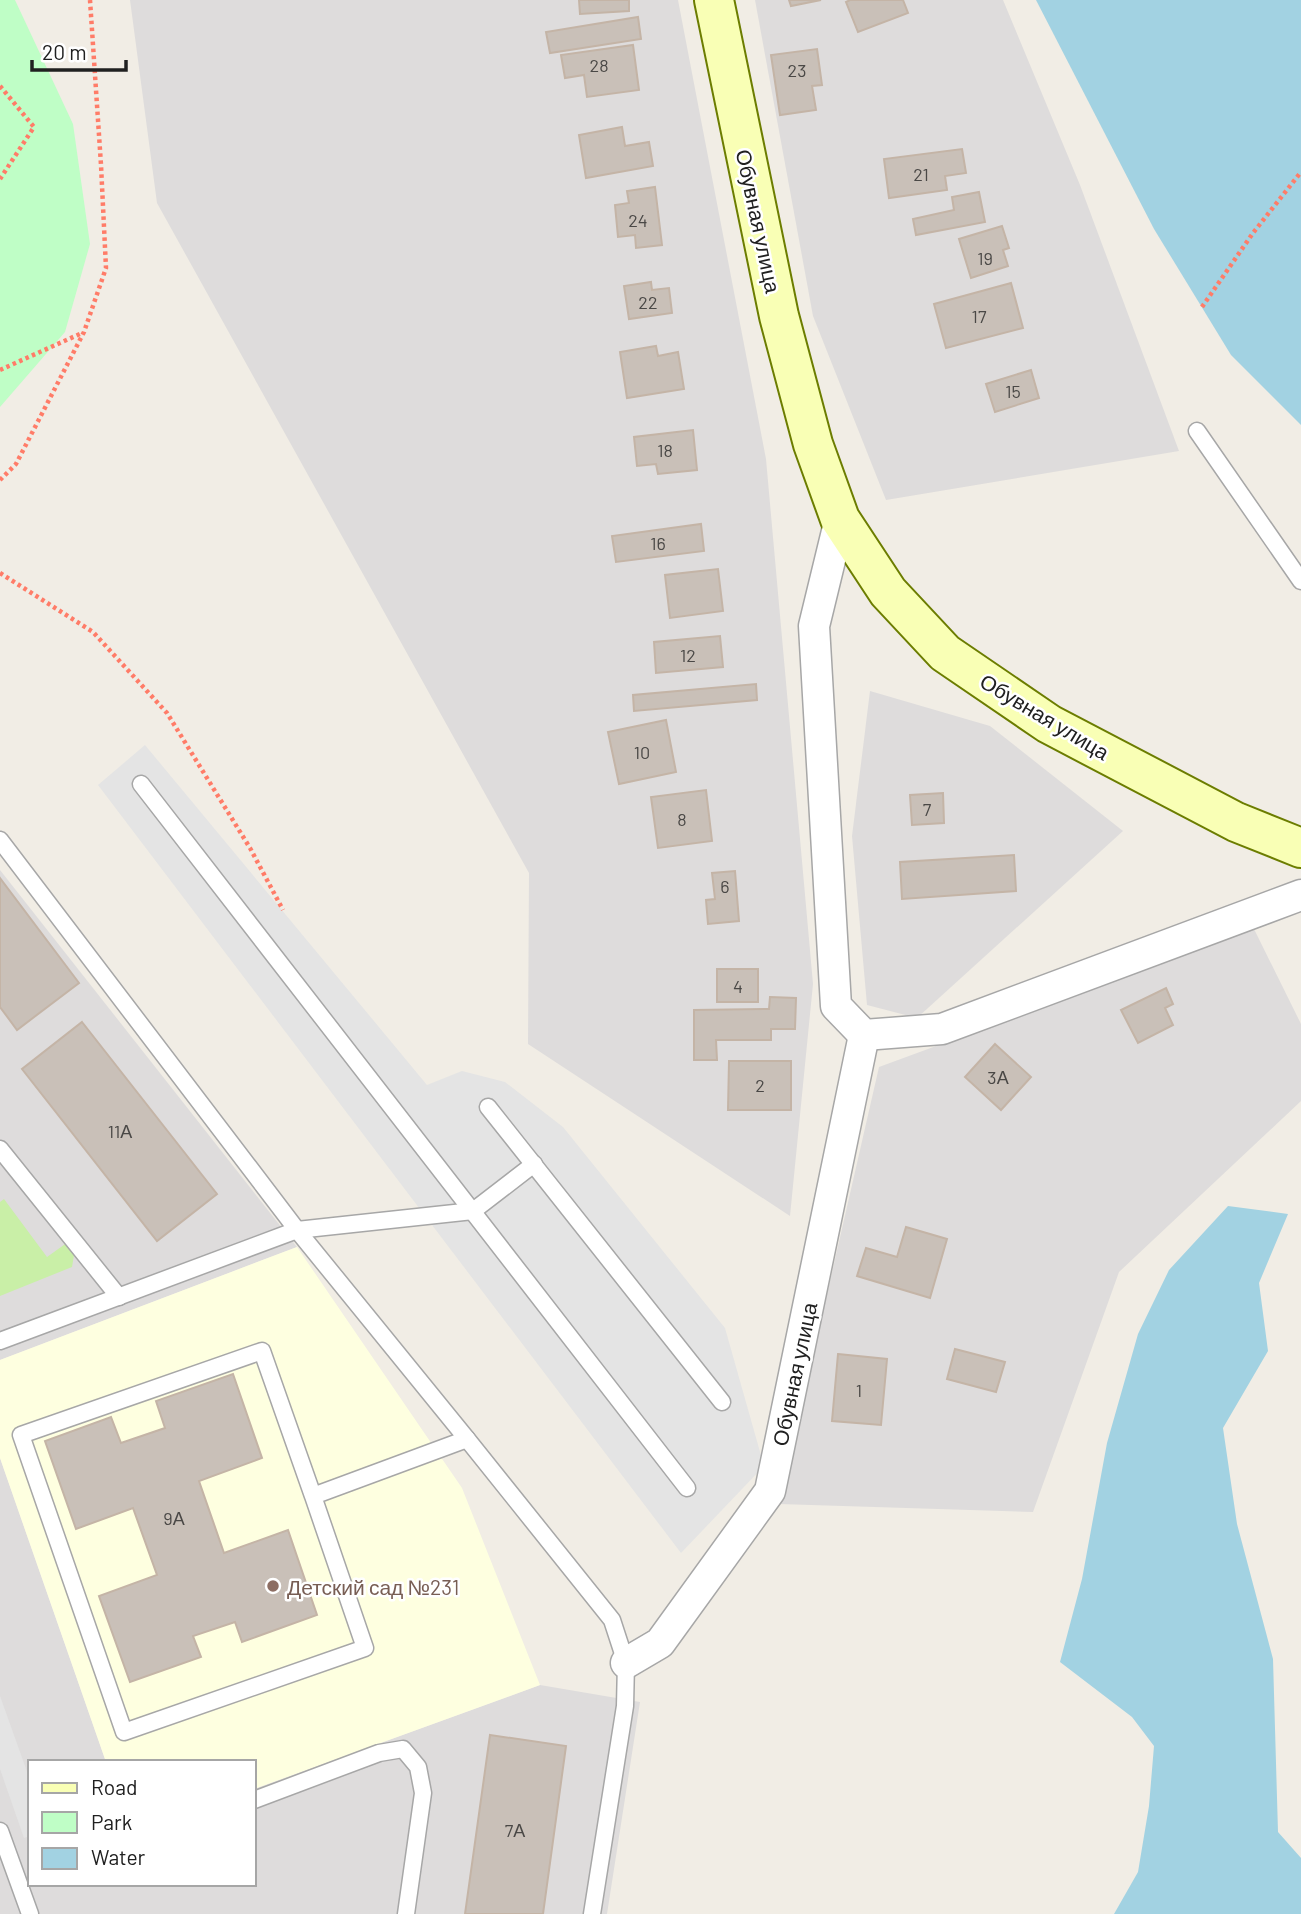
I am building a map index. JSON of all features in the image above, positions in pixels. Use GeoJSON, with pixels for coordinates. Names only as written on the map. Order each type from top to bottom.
{"type":"FeatureCollection","features":[{"type":"Feature","properties":{"kind":"main road","name":"Обувная улица"},"geometry":{"type":"LineString","coordinates":[[714,0],[779,316],[813,444],[840,519],[888,592],[945,653],[1049,724],[1236,822],[1301,848]]}},
{"type":"Feature","properties":{"kind":"street"},"geometry":{"type":"LineString","coordinates":[[840,519],[814,626],[836,1006],[864,1035],[942,1029],[1301,895]]}},
{"type":"Feature","properties":{"kind":"street","name":"Обувная улица"},"geometry":{"type":"LineString","coordinates":[[626,1663],[660,1643],[769,1491],[864,1035]]}},
{"type":"Feature","properties":{"kind":"lane"},"geometry":{"type":"LineString","coordinates":[[1197,431],[1301,581]]}},
{"type":"Feature","properties":{"kind":"lane"},"geometry":{"type":"LineString","coordinates":[[141,784],[687,1488]]}},
{"type":"Feature","properties":{"kind":"lane"},"geometry":{"type":"LineString","coordinates":[[0,840],[297,1230],[612,1620],[626,1663],[625,1706],[592,1914]]}},
{"type":"Feature","properties":{"kind":"lane"},"geometry":{"type":"LineString","coordinates":[[488,1107],[722,1402]]}},
{"type":"Feature","properties":{"kind":"lane"},"geometry":{"type":"LineString","coordinates":[[0,1149],[119,1297]]}},
{"type":"Feature","properties":{"kind":"lane"},"geometry":{"type":"LineString","coordinates":[[0,1341],[297,1230],[472,1211],[534,1164]]}},
{"type":"Feature","properties":{"kind":"lane"},"geometry":{"type":"LineString","coordinates":[[262,1352],[313,1496],[365,1648],[124,1732],[21,1435],[262,1352]]}},
{"type":"Feature","properties":{"kind":"lane"},"geometry":{"type":"LineString","coordinates":[[313,1496],[467,1438]]}},
{"type":"Feature","properties":{"kind":"lane"},"geometry":{"type":"LineString","coordinates":[[256,1799],[379,1753],[403,1749],[418,1767],[423,1793],[407,1914]]}},
{"type":"Feature","properties":{"kind":"lane"},"geometry":{"type":"LineString","coordinates":[[0,1831],[25,1886],[30,1914]]}},
{"type":"Feature","properties":{"kind":"path"},"geometry":{"type":"LineString","coordinates":[[0,480],[16,464],[84,332],[106,268],[90,0]]}},
{"type":"Feature","properties":{"kind":"path"},"geometry":{"type":"LineString","coordinates":[[0,86],[34,127],[0,178]]}},
{"type":"Feature","properties":{"kind":"path"},"geometry":{"type":"LineString","coordinates":[[1202,307],[1253,233],[1301,172]]}},
{"type":"Feature","properties":{"kind":"path"},"geometry":{"type":"LineString","coordinates":[[0,370],[84,332]]}},
{"type":"Feature","properties":{"kind":"path"},"geometry":{"type":"LineString","coordinates":[[0,573],[93,632],[167,713],[250,848],[283,909]]}},
{"type":"Feature","properties":{"kind":"shaded area"},"geometry":{"type":"Polygon","coordinates":[[[130,0],[678,0],[766,459],[813,984],[790,1216],[528,1044],[529,873],[157,203],[130,0]]]}},
{"type":"Feature","properties":{"kind":"shaded area"},"geometry":{"type":"Polygon","coordinates":[[[755,0],[1003,0],[1080,185],[1179,451],[886,500],[813,316],[755,0]]]}},
{"type":"Feature","properties":{"kind":"shaded area"},"geometry":{"type":"Polygon","coordinates":[[[870,691],[990,726],[1123,831],[917,1018],[867,1005],[852,836],[870,691]]]}},
{"type":"Feature","properties":{"kind":"shaded area"},"geometry":{"type":"Polygon","coordinates":[[[145,745],[427,1085],[462,1071],[505,1082],[563,1127],[725,1328],[764,1466],[681,1553],[98,785],[145,745]]]}},
{"type":"Feature","properties":{"kind":"shaded area"},"geometry":{"type":"Polygon","coordinates":[[[0,870],[297,1247],[0,1360],[0,870]]]}},
{"type":"Feature","properties":{"kind":"shaded area"},"geometry":{"type":"Polygon","coordinates":[[[1254,929],[1301,1024],[1301,1101],[1119,1272],[1033,1512],[779,1504],[879,1067],[1254,929]]]}},
{"type":"Feature","properties":{"kind":"shaded area","name":"Детский сад №231"},"geometry":{"type":"Polygon","coordinates":[[[297,1247],[462,1488],[540,1685],[256,1788],[256,1760],[105,1760],[0,1458],[0,1360],[297,1247]]]}},
{"type":"Feature","properties":{"kind":"shaded area"},"geometry":{"type":"Polygon","coordinates":[[[0,1458],[105,1760],[28,1760],[28,1886],[256,1886],[256,1788],[540,1685],[640,1702],[607,1914],[0,1914],[0,1458]]]}},
{"type":"Feature","properties":{"kind":"shaded area"},"geometry":{"type":"Polygon","coordinates":[[[0,1696],[28,1774],[28,1837],[24,1838],[0,1769],[0,1696]]]}},
{"type":"Feature","properties":{"kind":"green space"},"geometry":{"type":"Polygon","coordinates":[[[0,0],[15,0],[73,124],[90,244],[65,332],[0,407],[0,0]]]}},
{"type":"Feature","properties":{"kind":"green space"},"geometry":{"type":"Polygon","coordinates":[[[4,1199],[47,1257],[68,1242],[74,1255],[72,1267],[0,1296],[0,1202],[4,1199]]]}},
{"type":"Feature","properties":{"kind":"water"},"geometry":{"type":"Polygon","coordinates":[[[1036,0],[1301,0],[1301,425],[1231,355],[1154,229],[1036,0]]]}},
{"type":"Feature","properties":{"kind":"water"},"geometry":{"type":"Polygon","coordinates":[[[1228,1206],[1288,1214],[1259,1283],[1268,1351],[1223,1428],[1237,1524],[1273,1659],[1278,1832],[1301,1858],[1301,1914],[1114,1914],[1138,1872],[1149,1806],[1154,1746],[1132,1717],[1060,1662],[1082,1579],[1107,1443],[1138,1334],[1169,1270],[1228,1206]]]}},
{"type":"Feature","properties":{"kind":"building"},"geometry":{"type":"Polygon","coordinates":[[[579,0],[629,0],[629,11],[580,14],[579,0]]]}},
{"type":"Feature","properties":{"kind":"building"},"geometry":{"type":"Polygon","coordinates":[[[789,0],[821,0],[791,6],[789,0]]]}},
{"type":"Feature","properties":{"kind":"building"},"geometry":{"type":"Polygon","coordinates":[[[903,0],[908,13],[858,32],[846,2],[903,0]]]}},
{"type":"Feature","properties":{"kind":"building"},"geometry":{"type":"Polygon","coordinates":[[[638,17],[641,39],[550,53],[546,32],[638,17]]]}},
{"type":"Feature","properties":{"kind":"building"},"geometry":{"type":"Polygon","coordinates":[[[633,45],[639,90],[587,97],[584,75],[565,78],[561,55],[633,45]]]}},
{"type":"Feature","properties":{"kind":"building"},"geometry":{"type":"Polygon","coordinates":[[[817,49],[822,85],[812,86],[816,110],[780,115],[771,55],[817,49]]]}},
{"type":"Feature","properties":{"kind":"building"},"geometry":{"type":"Polygon","coordinates":[[[622,127],[625,146],[649,142],[653,166],[586,178],[579,135],[622,127]]]}},
{"type":"Feature","properties":{"kind":"building"},"geometry":{"type":"Polygon","coordinates":[[[962,149],[966,173],[945,176],[947,190],[889,198],[884,159],[962,149]]]}},
{"type":"Feature","properties":{"kind":"building"},"geometry":{"type":"Polygon","coordinates":[[[655,187],[662,245],[636,248],[635,235],[618,237],[615,205],[629,203],[627,191],[655,187]]]}},
{"type":"Feature","properties":{"kind":"building"},"geometry":{"type":"Polygon","coordinates":[[[979,192],[985,222],[916,235],[913,219],[954,210],[952,197],[979,192]]]}},
{"type":"Feature","properties":{"kind":"building"},"geometry":{"type":"Polygon","coordinates":[[[1002,226],[1009,248],[1003,250],[1008,266],[971,278],[959,239],[1002,226]]]}},
{"type":"Feature","properties":{"kind":"building"},"geometry":{"type":"Polygon","coordinates":[[[651,282],[652,290],[669,288],[672,313],[629,319],[624,286],[651,282]]]}},
{"type":"Feature","properties":{"kind":"building"},"geometry":{"type":"Polygon","coordinates":[[[1011,283],[1023,328],[946,348],[934,304],[1011,283]]]}},
{"type":"Feature","properties":{"kind":"building"},"geometry":{"type":"Polygon","coordinates":[[[656,346],[658,356],[678,352],[684,389],[627,398],[620,352],[656,346]]]}},
{"type":"Feature","properties":{"kind":"building"},"geometry":{"type":"Polygon","coordinates":[[[1031,370],[1039,398],[995,412],[986,384],[1031,370]]]}},
{"type":"Feature","properties":{"kind":"building"},"geometry":{"type":"Polygon","coordinates":[[[693,430],[697,470],[658,474],[656,464],[637,466],[634,437],[693,430]]]}},
{"type":"Feature","properties":{"kind":"building"},"geometry":{"type":"Polygon","coordinates":[[[701,524],[704,551],[616,562],[612,536],[701,524]]]}},
{"type":"Feature","properties":{"kind":"building"},"geometry":{"type":"Polygon","coordinates":[[[718,569],[723,611],[670,618],[665,575],[718,569]]]}},
{"type":"Feature","properties":{"kind":"building"},"geometry":{"type":"Polygon","coordinates":[[[720,636],[723,667],[656,673],[654,642],[720,636]]]}},
{"type":"Feature","properties":{"kind":"building"},"geometry":{"type":"Polygon","coordinates":[[[756,684],[757,700],[634,711],[633,695],[756,684]]]}},
{"type":"Feature","properties":{"kind":"building"},"geometry":{"type":"Polygon","coordinates":[[[666,720],[676,772],[619,784],[608,732],[666,720]]]}},
{"type":"Feature","properties":{"kind":"building"},"geometry":{"type":"Polygon","coordinates":[[[706,790],[712,841],[658,848],[651,797],[706,790]]]}},
{"type":"Feature","properties":{"kind":"building"},"geometry":{"type":"Polygon","coordinates":[[[943,793],[944,823],[912,825],[910,795],[943,793]]]}},
{"type":"Feature","properties":{"kind":"building"},"geometry":{"type":"Polygon","coordinates":[[[1014,855],[1016,891],[902,899],[900,862],[1014,855]]]}},
{"type":"Feature","properties":{"kind":"building"},"geometry":{"type":"Polygon","coordinates":[[[735,871],[739,921],[708,924],[706,900],[715,899],[712,873],[735,871]]]}},
{"type":"Feature","properties":{"kind":"building"},"geometry":{"type":"Polygon","coordinates":[[[0,878],[79,983],[17,1030],[0,1007],[0,878]]]}},
{"type":"Feature","properties":{"kind":"building"},"geometry":{"type":"Polygon","coordinates":[[[717,969],[758,969],[758,1002],[717,1002],[717,969]]]}},
{"type":"Feature","properties":{"kind":"building"},"geometry":{"type":"Polygon","coordinates":[[[1166,988],[1173,1004],[1165,1008],[1173,1025],[1138,1043],[1121,1010],[1166,988]]]}},
{"type":"Feature","properties":{"kind":"building"},"geometry":{"type":"Polygon","coordinates":[[[770,997],[796,998],[795,1029],[771,1029],[771,1040],[716,1040],[717,1060],[694,1060],[694,1010],[769,1009],[770,997]]]}},
{"type":"Feature","properties":{"kind":"building"},"geometry":{"type":"Polygon","coordinates":[[[82,1022],[217,1194],[157,1241],[22,1069],[82,1022]]]}},
{"type":"Feature","properties":{"kind":"building"},"geometry":{"type":"Polygon","coordinates":[[[995,1044],[1031,1077],[1001,1110],[965,1077],[995,1044]]]}},
{"type":"Feature","properties":{"kind":"building"},"geometry":{"type":"Polygon","coordinates":[[[729,1061],[791,1061],[791,1110],[728,1110],[729,1061]]]}},
{"type":"Feature","properties":{"kind":"building"},"geometry":{"type":"Polygon","coordinates":[[[906,1227],[947,1239],[930,1298],[857,1276],[866,1248],[897,1257],[906,1227]]]}},
{"type":"Feature","properties":{"kind":"building"},"geometry":{"type":"Polygon","coordinates":[[[955,1349],[1005,1362],[996,1392],[947,1379],[955,1349]]]}},
{"type":"Feature","properties":{"kind":"building"},"geometry":{"type":"Polygon","coordinates":[[[838,1354],[887,1359],[881,1425],[832,1421],[838,1354]]]}},
{"type":"Feature","properties":{"kind":"building"},"geometry":{"type":"Polygon","coordinates":[[[233,1374],[262,1458],[199,1481],[224,1553],[288,1530],[317,1615],[242,1642],[235,1622],[193,1636],[201,1657],[130,1682],[99,1596],[157,1575],[133,1508],[76,1529],[45,1441],[111,1417],[121,1443],[165,1428],[156,1401],[233,1374]]]}},
{"type":"Feature","properties":{"kind":"building"},"geometry":{"type":"Polygon","coordinates":[[[490,1735],[566,1746],[543,1914],[465,1914],[490,1735]]]}},
{"type":"Feature","properties":{"kind":"place","name":"Детский сад №231"},"geometry":{"type":"Point","coordinates":[273,1586]}}]}
